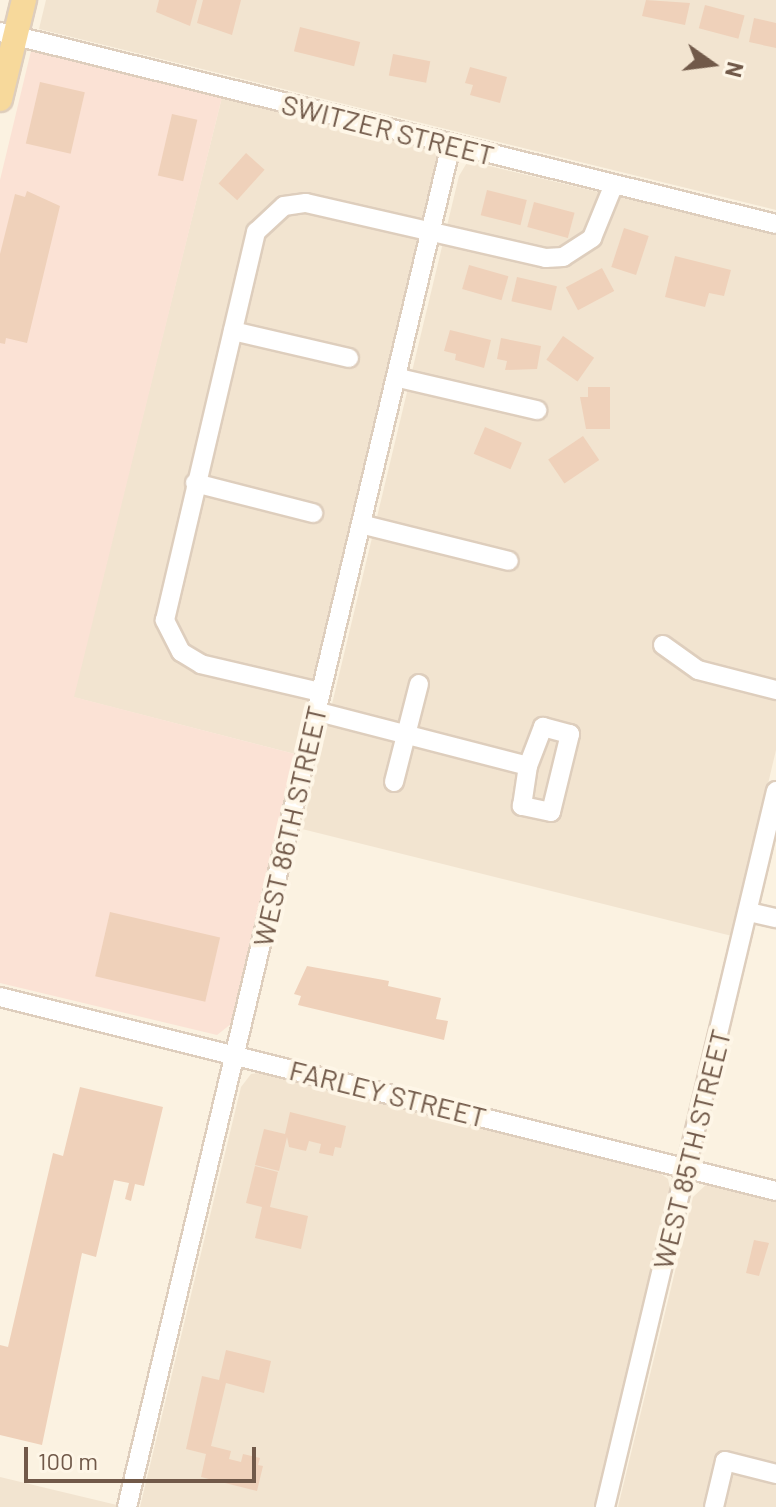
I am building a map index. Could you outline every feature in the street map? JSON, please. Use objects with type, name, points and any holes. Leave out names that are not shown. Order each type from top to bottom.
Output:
[{"type":"main road","points":[[0,99],[8,34],[24,0]]},
{"type":"street","name":"SWITZER STREET","points":[[8,34],[776,224]]},
{"type":"street","name":"WEST 86TH STREET","points":[[127,1507],[318,702],[399,378],[451,145]]},
{"type":"street","points":[[528,766],[407,734],[201,664],[181,652],[169,636],[166,602],[256,232],[284,206],[306,203],[546,258],[563,257],[592,238],[614,184]]},
{"type":"street","points":[[233,331],[349,358]]},
{"type":"street","points":[[399,378],[537,410]]},
{"type":"street","points":[[195,483],[313,513]]},
{"type":"street","points":[[364,525],[509,561]]},
{"type":"street","points":[[663,645],[698,670],[776,690]]},
{"type":"street","points":[[394,782],[419,684]]},
{"type":"street","name":"WEST 85TH STREET","points":[[605,1507],[776,791]]},
{"type":"street","points":[[749,912],[776,918]]},
{"type":"street","name":"FARLEY STREET","points":[[0,997],[687,1166],[776,1191]]},
{"type":"street","points":[[714,1507],[725,1461],[776,1474]]},
{"type":"shaded area","points":[[46,0],[776,0],[776,210],[39,29]]},
{"type":"shaded area","points":[[31,51],[222,97],[74,697],[295,754],[231,1024],[217,1035],[0,983],[0,180]]},
{"type":"shaded area","points":[[222,97],[430,148],[438,157],[295,754],[73,697]]},
{"type":"shaded area","points":[[468,161],[776,234],[776,750],[732,936],[302,829],[459,176]]},
{"type":"shaded area","points":[[265,1072],[656,1170],[668,1179],[671,1193],[594,1507],[140,1507],[241,1087],[251,1074]]},
{"type":"shaded area","points":[[710,1181],[776,1202],[776,1507],[618,1507],[693,1197]]},
{"type":"shaded area","points":[[0,1477],[117,1505],[0,1507]]},
{"type":"building","points":[[159,0],[197,0],[190,26],[156,12]]},
{"type":"building","points":[[203,0],[241,0],[232,35],[197,23]]},
{"type":"building","points":[[646,0],[690,3],[685,25],[642,16]]},
{"type":"building","points":[[705,5],[745,16],[738,39],[699,28]]},
{"type":"building","points":[[754,18],[776,23],[776,48],[749,42]]},
{"type":"building","points":[[300,27],[360,42],[354,66],[294,51]]},
{"type":"building","points":[[393,54],[430,61],[426,83],[389,76]]},
{"type":"building","points":[[470,67],[507,77],[500,103],[470,95],[473,85],[465,83]]},
{"type":"building","points":[[40,82],[85,92],[71,154],[26,143]]},
{"type":"building","points":[[172,114],[197,120],[183,181],[158,175]]},
{"type":"building","points":[[246,153],[265,170],[237,200],[219,183]]},
{"type":"building","points":[[487,190],[527,200],[520,225],[481,215]]},
{"type":"building","points":[[27,191],[60,206],[27,343],[6,338],[5,344],[0,343],[0,254],[15,194],[25,197]]},
{"type":"building","points":[[534,202],[575,213],[568,238],[527,227]]},
{"type":"building","points":[[624,228],[649,236],[636,275],[611,267]]},
{"type":"building","points":[[675,256],[731,270],[724,296],[709,293],[705,307],[665,297]]},
{"type":"building","points":[[469,265],[508,276],[502,300],[462,289]]},
{"type":"building","points":[[602,268],[614,291],[578,310],[566,287]]},
{"type":"building","points":[[517,277],[557,286],[551,311],[511,301]]},
{"type":"building","points":[[450,330],[491,340],[484,368],[455,360],[456,354],[444,351]]},
{"type":"building","points":[[563,336],[594,358],[577,382],[546,360]]},
{"type":"building","points":[[501,338],[541,346],[537,369],[505,370],[507,361],[497,359]]},
{"type":"building","points":[[588,387],[610,387],[610,429],[586,429],[580,397],[588,397]]},
{"type":"building","points":[[485,427],[522,443],[510,469],[474,454]]},
{"type":"building","points":[[583,436],[599,460],[564,484],[548,459]]},
{"type":"building","points":[[110,912],[220,937],[205,1002],[95,976]]},
{"type":"building","points":[[307,966],[389,981],[388,986],[441,998],[436,1019],[448,1021],[444,1040],[298,1005],[301,996],[294,994]]},
{"type":"building","points":[[80,1087],[163,1107],[144,1186],[135,1184],[131,1201],[125,1199],[129,1183],[114,1180],[96,1257],[82,1253],[42,1445],[0,1435],[0,1345],[8,1347],[53,1153],[63,1156]]},
{"type":"building","points":[[290,1112],[346,1126],[341,1148],[335,1147],[333,1156],[319,1153],[321,1144],[309,1141],[306,1151],[289,1147],[287,1137],[279,1171],[255,1165],[264,1129],[285,1134]]},
{"type":"building","points":[[255,1166],[278,1172],[270,1207],[308,1216],[301,1249],[255,1238],[262,1207],[246,1203]]},
{"type":"building","points":[[754,1240],[769,1243],[759,1276],[746,1273]]},
{"type":"building","points":[[226,1350],[271,1361],[264,1393],[226,1383],[211,1446],[231,1451],[229,1459],[241,1462],[243,1454],[260,1458],[258,1465],[263,1466],[257,1491],[201,1477],[206,1454],[186,1449],[202,1376],[219,1380]]}]
